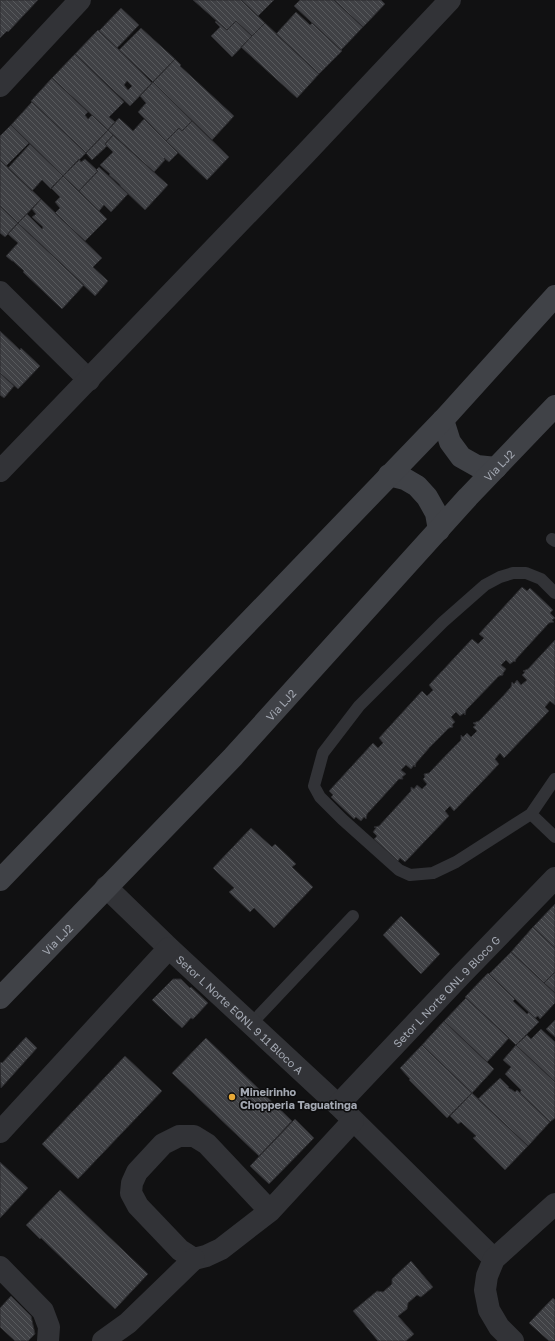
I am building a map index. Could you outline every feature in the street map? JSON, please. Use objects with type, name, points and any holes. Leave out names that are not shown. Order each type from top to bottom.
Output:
[{"type":"main road","points":[[0,880],[388,475],[443,420],[555,296]]},
{"type":"main road","name":"Via LJ2","points":[[0,998],[233,757],[439,530],[555,406]]},
{"type":"main road","points":[[443,420],[450,442],[461,457],[477,466],[496,468]]},
{"type":"main road","points":[[388,475],[405,479],[417,486],[428,497],[436,513],[439,530]]},
{"type":"street","points":[[1,84],[80,0]]},
{"type":"street","points":[[0,471],[89,380],[450,0]]},
{"type":"street","points":[[0,292],[89,380]]},
{"type":"street","name":"Setor L Norte QNL 9 Bloco G","points":[[338,1104],[555,878]]},
{"type":"street","name":"Setor L Norte EQNL 9 11 Bloco A","points":[[106,887],[169,948],[338,1104],[494,1260]]},
{"type":"street","points":[[0,1132],[169,948]]},
{"type":"street","points":[[103,1341],[128,1323],[194,1259],[206,1256],[221,1249],[270,1210],[353,1120]]},
{"type":"street","points":[[194,1259],[180,1250],[138,1206],[131,1193],[132,1183],[138,1172],[163,1144],[179,1136],[194,1136],[207,1144],[270,1210]]},
{"type":"street","points":[[506,1334],[489,1310],[485,1290],[487,1276],[494,1260],[555,1204]]},
{"type":"street","points":[[0,1267],[43,1311],[49,1327],[48,1341]]},
{"type":"lane","points":[[555,593],[541,579],[526,573],[513,573],[500,577],[484,585],[444,622],[359,706],[323,753],[314,786],[320,797],[342,819],[399,870],[410,875],[433,874],[456,862],[531,814],[555,779]]},
{"type":"lane","points":[[531,814],[555,837]]},
{"type":"lane","points":[[251,1024],[352,916]]},
{"type":"building","points":[[0,0],[38,0],[8,32],[7,31],[0,38]]},
{"type":"building","points":[[193,0],[241,0],[265,23],[252,36],[236,21],[227,30]]},
{"type":"building","points":[[241,0],[274,0],[258,16]]},
{"type":"building","points":[[300,0],[334,0],[363,27],[341,50],[294,6]]},
{"type":"building","points":[[334,0],[381,0],[385,4],[363,27]]},
{"type":"building","points":[[121,8],[139,25],[117,48],[99,31]]},
{"type":"building","points":[[296,12],[310,25],[312,23],[342,51],[319,74],[276,34]]},
{"type":"building","points":[[216,21],[227,30],[236,21],[252,36],[232,57],[211,36],[220,27],[215,22]]},
{"type":"building","points":[[265,23],[319,74],[297,98],[241,47]]},
{"type":"building","points":[[141,28],[175,59],[152,83],[119,50]]},
{"type":"building","points":[[98,30],[153,82],[130,106],[75,54]],"holes":[[[127,81],[132,86],[128,90],[124,85]]]},
{"type":"building","points":[[75,54],[124,102],[109,117],[115,122],[108,130],[52,78]]},
{"type":"building","points":[[175,59],[181,65],[180,66],[234,116],[212,140],[153,82]]},
{"type":"building","points":[[52,78],[88,112],[85,115],[88,119],[92,115],[108,130],[86,153],[31,101]]},
{"type":"building","points":[[153,82],[192,121],[182,131],[179,128],[166,141],[138,112],[146,103],[140,96]]},
{"type":"building","points":[[32,102],[86,153],[63,176],[11,125]]},
{"type":"building","points":[[119,118],[133,131],[144,119],[178,153],[169,162],[164,158],[165,160],[154,172],[108,130]]},
{"type":"building","points":[[192,121],[229,157],[207,180],[166,141],[179,128],[182,131]]},
{"type":"building","points":[[11,125],[29,143],[6,166],[0,160],[0,136]]},
{"type":"building","points":[[108,130],[113,135],[105,144],[107,146],[92,160],[86,153]]},
{"type":"building","points":[[113,135],[168,185],[145,210],[100,165],[113,152],[105,144]]},
{"type":"building","points":[[30,144],[63,176],[51,189],[42,180],[32,191],[8,168]]},
{"type":"building","points":[[79,159],[81,162],[85,159],[98,171],[79,191],[63,176]]},
{"type":"building","points":[[0,160],[41,199],[18,223],[0,206]]},
{"type":"building","points":[[99,167],[128,194],[111,212],[104,205],[99,211],[79,191],[98,171],[96,170]]},
{"type":"building","points":[[63,176],[107,219],[85,241],[55,213],[60,208],[55,202],[60,197],[51,188]]},
{"type":"building","points":[[41,199],[102,258],[93,267],[108,281],[95,296],[18,223],[27,214],[42,229],[43,227],[32,217],[36,214],[32,209]]},
{"type":"building","points":[[0,206],[18,223],[5,237],[0,233]]},
{"type":"building","points":[[18,223],[84,285],[62,309],[23,272],[24,271],[6,256],[18,243],[8,234]]},
{"type":"building","points":[[0,331],[40,366],[18,389],[0,373]]},
{"type":"building","points":[[0,373],[14,386],[4,398],[0,395]]},
{"type":"building","points":[[522,587],[527,591],[530,588],[553,610],[550,613],[555,618],[552,620],[554,622],[549,623],[516,659],[515,662],[514,661],[510,664],[506,660],[501,665],[506,669],[503,675],[499,676],[466,710],[465,715],[464,713],[460,716],[456,712],[451,717],[455,722],[452,725],[453,727],[449,728],[430,747],[416,763],[415,767],[414,765],[411,769],[406,765],[401,770],[406,774],[402,777],[403,779],[399,779],[367,814],[366,819],[364,817],[361,821],[356,817],[354,819],[331,797],[333,795],[329,791],[373,743],[378,748],[383,743],[379,738],[422,691],[427,696],[433,690],[429,685],[472,639],[478,644],[484,638],[479,634]]},
{"type":"building","points":[[555,640],[555,705],[550,701],[545,707],[549,711],[504,758],[500,753],[495,759],[499,764],[454,811],[450,806],[445,811],[449,816],[405,862],[400,858],[398,861],[374,839],[377,836],[373,832],[376,828],[374,827],[379,826],[411,791],[411,787],[414,789],[417,785],[422,789],[427,784],[423,779],[425,777],[424,774],[429,773],[461,740],[461,735],[463,737],[467,733],[471,737],[477,731],[473,727],[476,725],[473,723],[479,721],[503,696],[511,687],[512,682],[514,684],[517,680],[521,685],[527,680],[522,675],[525,672],[523,671],[528,669]]},
{"type":"building","points":[[251,828],[272,847],[275,844],[296,864],[292,867],[313,887],[274,928],[254,908],[250,912],[229,892],[234,888],[213,868]]},
{"type":"building","points":[[555,904],[555,948],[533,927]]},
{"type":"building","points":[[401,916],[440,954],[421,974],[383,935]]},
{"type":"building","points":[[533,927],[555,948],[555,972],[544,983],[511,952]]},
{"type":"building","points":[[511,952],[555,993],[555,1003],[540,1019],[538,1016],[535,1018],[489,974]]},
{"type":"building","points":[[555,972],[555,993],[544,983]]},
{"type":"building","points":[[488,973],[515,999],[513,1001],[527,1014],[529,1012],[539,1022],[516,1045],[465,997]]},
{"type":"building","points":[[173,979],[181,979],[208,1003],[182,1028],[152,1000]]},
{"type":"building","points":[[466,998],[509,1038],[487,1062],[444,1021]]},
{"type":"building","points":[[555,1020],[555,1037],[546,1029]]},
{"type":"building","points":[[444,1021],[494,1069],[472,1093],[422,1045]]},
{"type":"building","points":[[541,1029],[555,1042],[555,1082],[516,1045],[527,1035],[531,1039]]},
{"type":"building","points":[[26,1037],[37,1048],[1,1088],[0,1064]]},
{"type":"building","name":"Mineirinho Chopperia Taguatinga","points":[[206,1038],[292,1121],[259,1156],[172,1073]]},
{"type":"building","points":[[422,1045],[472,1093],[447,1118],[409,1080],[410,1079],[400,1068]]},
{"type":"building","points":[[516,1045],[555,1082],[555,1118],[550,1122],[520,1093],[521,1090],[505,1074],[511,1067],[503,1060]]},
{"type":"building","points":[[125,1056],[162,1091],[78,1179],[42,1144]]},
{"type":"building","points":[[500,1078],[510,1089],[515,1092],[517,1090],[550,1122],[528,1146],[478,1099]]},
{"type":"building","points":[[472,1093],[528,1146],[505,1170],[473,1138],[476,1136],[461,1122],[458,1124],[450,1116]]},
{"type":"building","points":[[295,1119],[314,1138],[269,1184],[250,1166]]},
{"type":"building","points":[[0,1162],[28,1188],[0,1218]]},
{"type":"building","points":[[60,1190],[148,1274],[115,1309],[26,1225]]},
{"type":"building","points":[[411,1261],[433,1287],[421,1297],[417,1295],[408,1303],[407,1309],[398,1316],[414,1334],[406,1341],[378,1341],[353,1311],[377,1291],[383,1292],[392,1284],[392,1279]]},
{"type":"building","points":[[11,1296],[31,1316],[35,1334],[28,1341],[15,1341],[0,1327],[0,1308]]},
{"type":"building","points":[[553,1298],[555,1300],[555,1341],[549,1341],[529,1323]]},
{"type":"place","name":"Mineirinho Chopperia Taguatinga","points":[[232,1097]]}]
